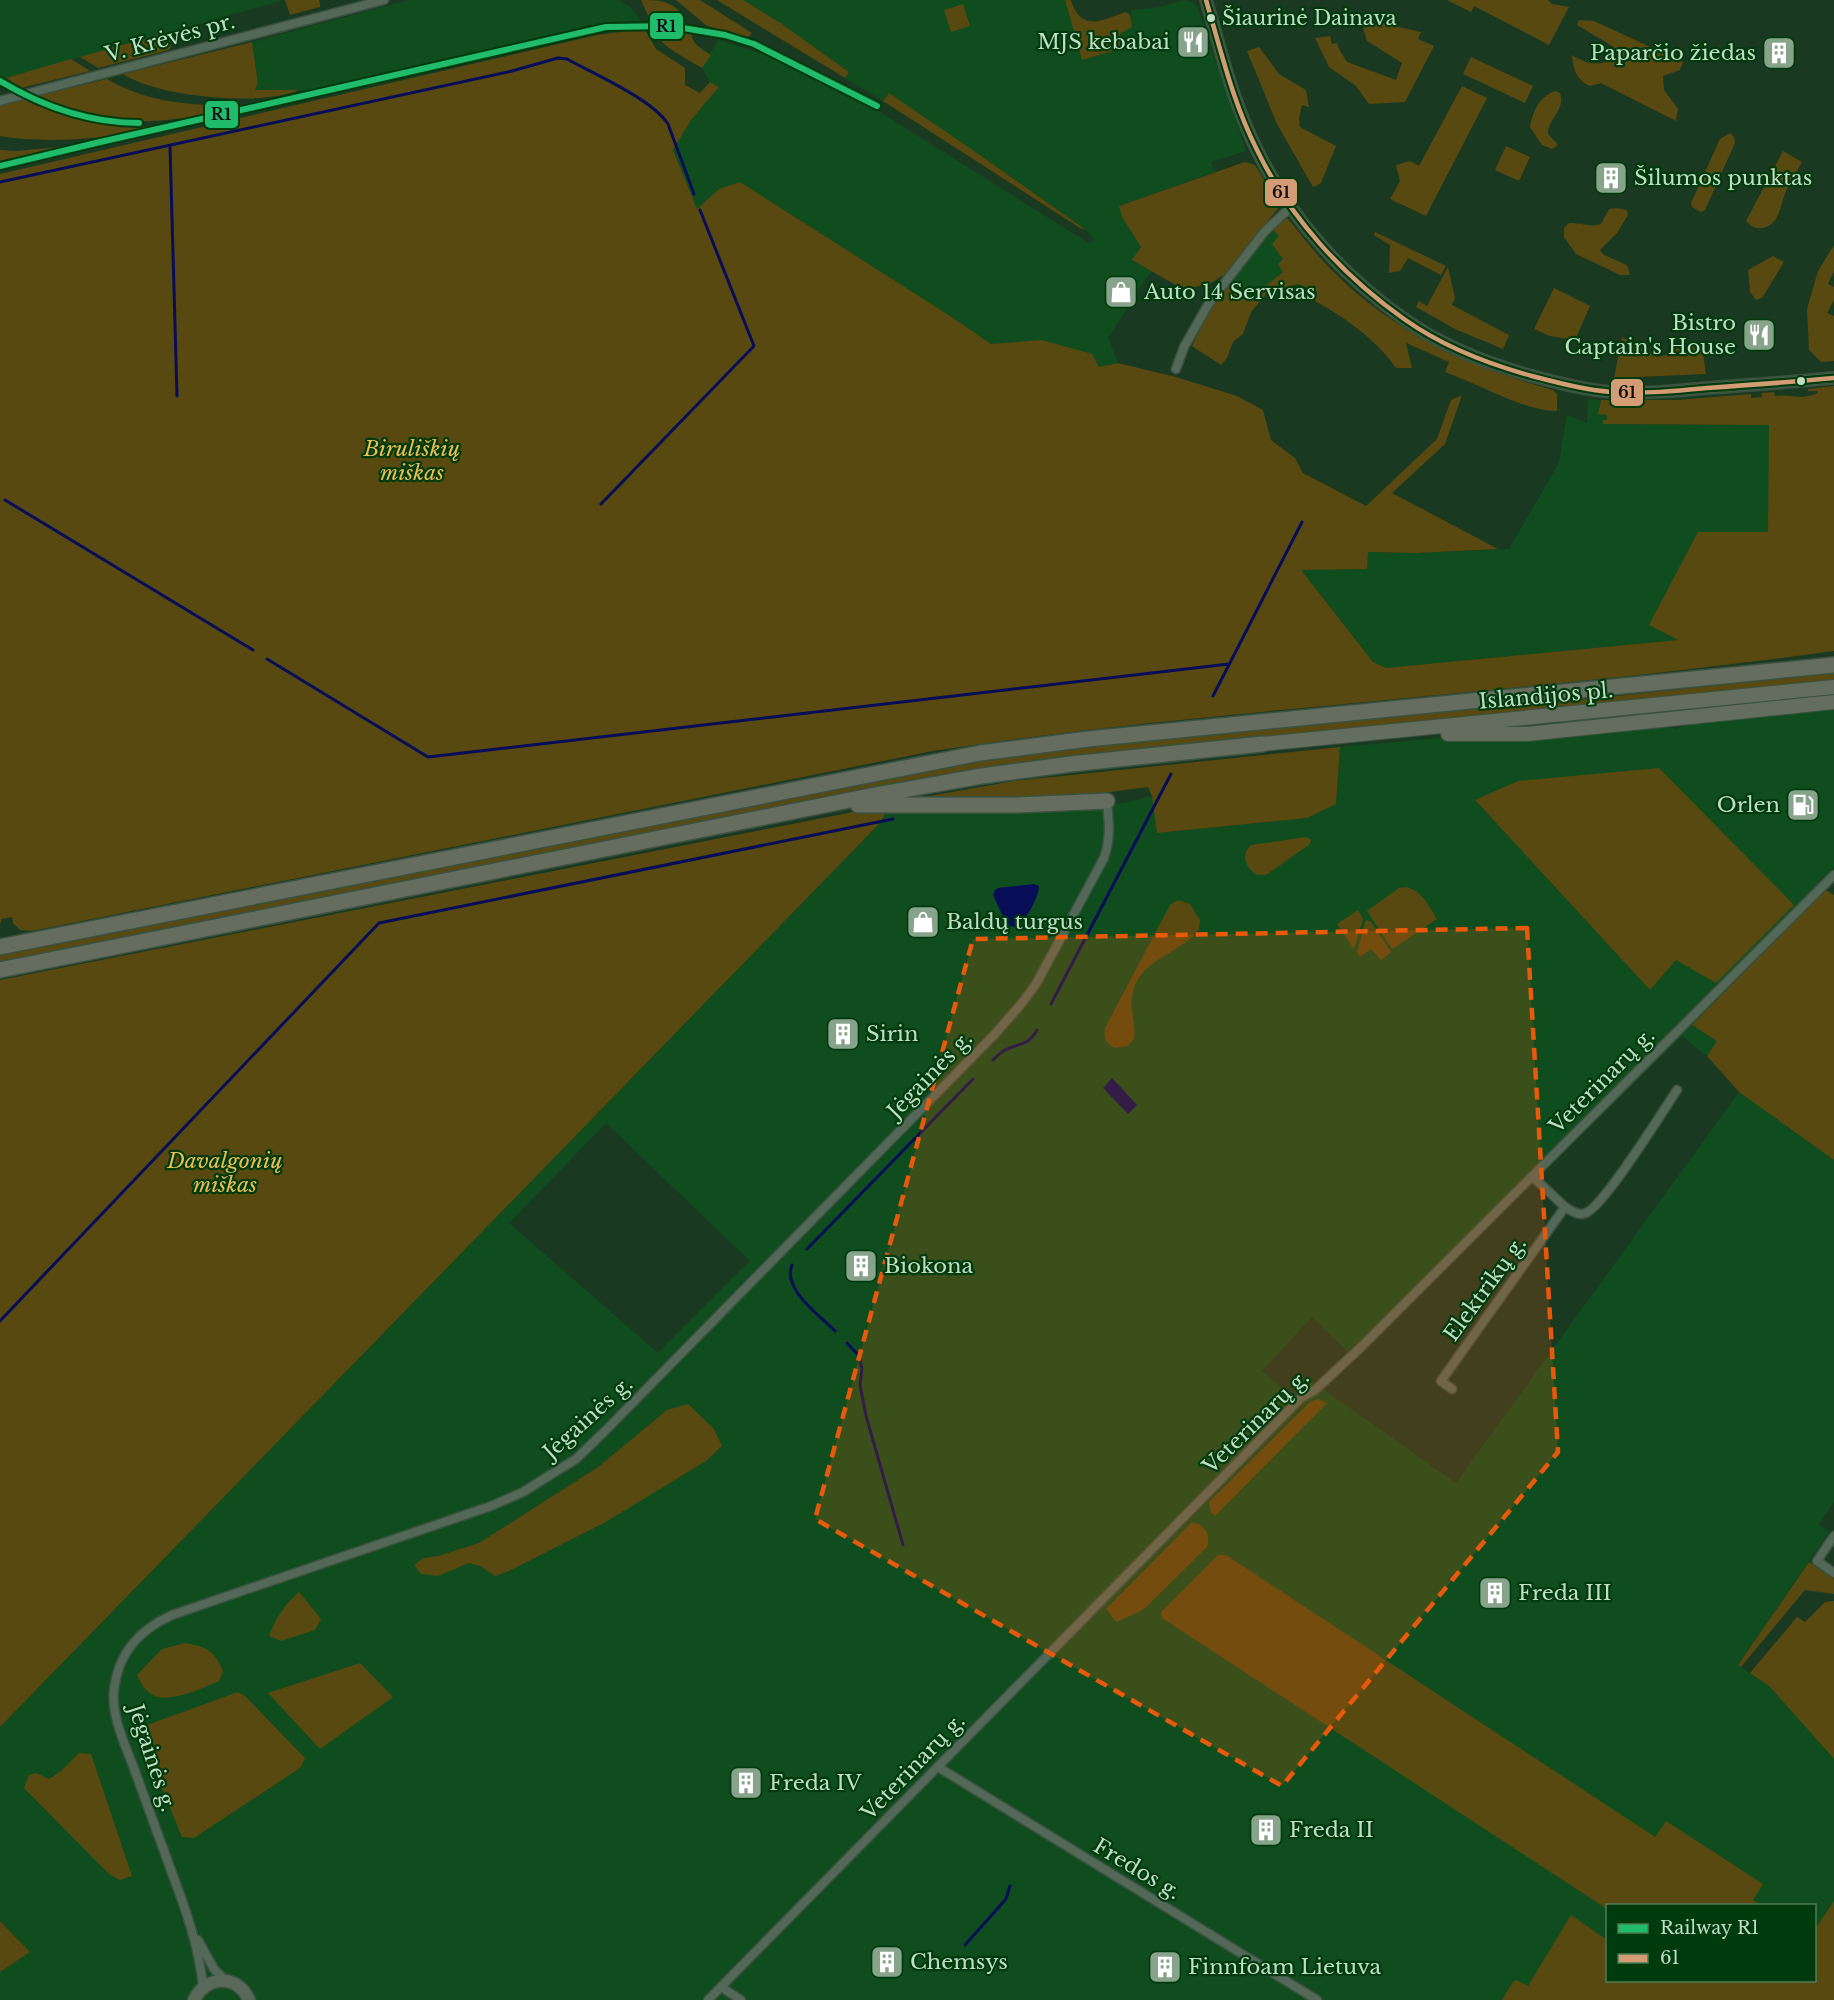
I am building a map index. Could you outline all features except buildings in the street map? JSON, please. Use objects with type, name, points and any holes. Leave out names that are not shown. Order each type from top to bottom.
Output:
[{"type":"highway","name":"Islandijos pl.","points":[[0,947],[980,753],[1088,739],[1834,665]]},
{"type":"highway","name":"Islandijos pl.","points":[[1262,744],[1834,687]]},
{"type":"highway","points":[[1363,734],[1527,734],[1834,702]]},
{"type":"highway","points":[[0,970],[982,776],[1071,764],[1262,744]]},
{"type":"highway","points":[[825,806],[1017,805],[1107,801]]},
{"type":"main road","points":[[194,2000],[203,1987],[217,1980],[225,1980],[241,1987],[249,2000]]},
{"type":"street","name":"V. Krėvės pr.","points":[[0,101],[384,0]]},
{"type":"street","points":[[1206,0],[1232,90],[1244,122],[1268,171],[1309,231],[1342,267],[1405,320],[1444,342],[1504,368],[1581,388],[1637,393],[1834,378]]},
{"type":"street","points":[[1176,369],[1184,347],[1209,303],[1265,231],[1291,207]]},
{"type":"street","name":"Jėgainės g.","points":[[225,1980],[214,1969],[194,1932],[124,1741],[114,1707],[117,1673],[134,1640],[150,1627],[172,1615],[491,1506],[523,1492],[576,1459],[837,1196],[994,1035],[1022,1003],[1049,961],[1104,858],[1109,845],[1110,831],[1107,801]]},
{"type":"street","name":"Veterinarų g.","points":[[708,2000],[1301,1398],[1315,1390],[1360,1348],[1834,875]]},
{"type":"street","points":[[1532,1176],[1565,1207],[1574,1213],[1585,1214],[1594,1208],[1608,1190],[1677,1090]]},
{"type":"street","name":"Elektrikų g.","points":[[1452,1389],[1441,1381],[1565,1207]]},
{"type":"street","points":[[1834,1536],[1816,1561],[1834,1573]]},
{"type":"street","name":"Fredos g.","points":[[938,1767],[1317,2000]]},
{"type":"street","name":"Jėgainės g.","points":[[194,1932],[203,1987]]},
{"type":"street","points":[[721,1987],[741,2000]]},
{"type":"highlighted area","points":[[1527,928],[1558,1452],[1282,1786],[815,1519],[973,939]]},
{"type":"shaded area","points":[[0,0],[284,0],[0,80]]},
{"type":"shaded area","points":[[409,0],[619,0],[630,7],[641,21],[591,25],[312,90],[255,90],[258,83],[252,42]]},
{"type":"shaded area","points":[[743,0],[1065,0],[1082,60],[1120,49],[1120,34],[1130,19],[1131,10],[1155,8],[1186,0],[1195,4],[1198,9],[1246,151],[1211,162],[1214,172],[1119,206],[1122,217],[1141,247],[1133,260],[1153,271],[1146,278],[1108,338],[1118,363],[1099,367],[1042,340],[991,344],[740,182],[719,190],[697,210],[673,150],[691,120],[719,87],[710,82],[702,68],[718,40],[763,54],[875,109],[1090,244],[1094,240],[1086,230],[888,94],[883,101],[845,78],[848,71],[779,22]]},
{"type":"shaded area","points":[[1272,229],[1279,236],[1284,272],[1247,301],[1228,283]]},
{"type":"shaded area","points":[[1588,399],[1601,400],[1598,414],[1607,414],[1604,424],[1770,425],[1769,533],[1649,625],[1679,640],[1386,668],[1373,662],[1301,570],[1367,569],[1367,552],[1416,553],[1509,549],[1559,463],[1567,415],[1587,423]]},
{"type":"shaded area","points":[[1834,705],[1834,867],[1817,883],[1826,890],[1693,1025],[1718,1041],[1707,1056],[1682,1036],[1355,1359],[1312,1317],[1262,1371],[1292,1397],[1310,1380],[1456,1483],[1739,1092],[1834,1160],[1834,1502],[1819,1524],[1829,1532],[1738,1665],[1769,1686],[1834,1759],[1834,2000],[0,2000],[0,1972],[30,1952],[0,1921],[0,1727],[879,824],[888,809],[1072,810],[1129,802],[1152,796],[1158,833],[1307,818],[1336,803],[1340,747],[1629,721],[1676,729],[1692,721]],"holes":[[[1475,800],[1716,982],[1676,960],[1650,990]],[[606,1123],[750,1261],[658,1353],[509,1223]],[[667,1410],[604,1523],[495,1576],[480,1566],[469,1563],[423,1558],[438,1556],[479,1543],[598,1467]],[[238,1692],[245,1696],[305,1758],[301,1767],[194,1838]],[[79,1753],[109,1874],[36,1773],[48,1779],[61,1771]]]},
{"type":"shaded area","points":[[1034,884],[1039,886],[1038,891],[1027,915],[1014,927],[1007,925],[993,895],[995,890]]},
{"type":"shaded area","points":[[1112,1078],[1137,1105],[1128,1114],[1103,1088]]},
{"type":"green space","points":[[285,0],[319,0],[320,7],[290,15]]},
{"type":"green space","points":[[641,0],[667,3],[682,14],[685,21],[650,20]]},
{"type":"green space","points":[[676,0],[700,0],[752,33],[748,37],[707,26]]},
{"type":"green space","points":[[717,0],[743,0],[779,22],[849,72],[845,78]]},
{"type":"green space","points":[[1065,0],[1071,0],[1080,17],[1086,20],[1101,20],[1126,12],[1130,15],[1132,27],[1120,34],[1120,49],[1082,60]]},
{"type":"green space","points":[[1447,0],[1548,0],[1552,4],[1569,7],[1549,45],[1474,6],[1471,12]]},
{"type":"green space","points":[[963,4],[970,26],[951,32],[944,10]]},
{"type":"green space","points":[[1360,18],[1421,32],[1418,39],[1434,46],[1405,102],[1369,104],[1356,86],[1329,67],[1315,38],[1330,36],[1332,44],[1337,43],[1347,62],[1396,80],[1402,63],[1367,41]]},
{"type":"green space","points":[[1579,20],[1594,21],[1683,62],[1680,70],[1663,76],[1664,90],[1678,109],[1676,121],[1601,83],[1590,86],[1578,77],[1572,55],[1589,63],[1607,62],[1614,47],[1577,25]]},
{"type":"green space","name":"Biruliškių miškas","points":[[645,30],[656,49],[685,68],[685,85],[700,93],[710,82],[719,87],[691,120],[673,150],[697,209],[719,189],[740,182],[991,344],[1042,340],[1092,354],[1099,367],[1118,363],[1176,377],[1237,396],[1263,410],[1271,440],[1295,458],[1303,473],[1366,506],[1437,439],[1451,400],[1462,395],[1445,444],[1392,493],[1498,549],[1416,553],[1368,552],[1367,569],[1301,570],[1373,662],[1386,668],[1678,640],[1649,625],[1698,532],[1768,532],[1769,425],[1603,424],[1603,420],[1607,420],[1607,415],[1598,414],[1601,400],[1677,400],[1751,394],[1751,398],[1762,397],[1762,393],[1774,392],[1775,396],[1801,397],[1818,393],[1808,391],[1808,389],[1834,386],[1834,651],[1639,675],[1170,721],[980,744],[933,751],[32,931],[20,930],[13,923],[12,917],[2,919],[0,924],[0,174],[597,35]]},
{"type":"green space","points":[[168,32],[171,47],[169,50],[98,68],[80,57]]},
{"type":"green space","points":[[655,32],[691,34],[696,44],[711,55],[702,68],[669,47]]},
{"type":"green space","points":[[252,42],[258,83],[255,90],[299,90],[261,98],[210,97],[160,89],[123,74]]},
{"type":"green space","points":[[1259,47],[1279,74],[1306,90],[1309,107],[1302,105],[1300,127],[1336,146],[1321,183],[1313,187],[1277,124],[1247,51]]},
{"type":"green space","points":[[1471,57],[1533,86],[1525,103],[1463,74]]},
{"type":"green space","points":[[71,59],[90,71],[21,88],[6,78]]},
{"type":"green space","points":[[107,79],[140,94],[158,99],[194,104],[249,105],[185,118],[136,121],[87,114],[34,97]]},
{"type":"green space","points":[[1462,86],[1487,98],[1426,216],[1390,199],[1400,181],[1396,165],[1410,161],[1419,166]]},
{"type":"green space","points":[[1555,91],[1560,93],[1561,104],[1549,128],[1548,134],[1558,145],[1552,149],[1542,145],[1530,127],[1538,105]]},
{"type":"green space","points":[[889,93],[977,153],[1086,230],[883,101]]},
{"type":"green space","points":[[27,99],[90,119],[121,125],[155,127],[119,135],[78,139],[37,140],[0,136],[0,106]]},
{"type":"green space","points":[[1730,133],[1735,143],[1705,210],[1701,212],[1692,207],[1691,203],[1720,139]]},
{"type":"green space","points":[[71,146],[0,164],[0,150],[17,151]]},
{"type":"green space","points":[[1506,146],[1530,157],[1519,181],[1495,170]]},
{"type":"green space","points":[[1783,151],[1802,162],[1786,191],[1776,219],[1768,226],[1755,228],[1746,221]]},
{"type":"green space","points":[[1245,162],[1255,165],[1280,206],[1225,274],[1211,283],[1191,288],[1179,287],[1132,260],[1141,247],[1122,217],[1119,206]]},
{"type":"green space","points":[[1609,209],[1627,210],[1628,215],[1617,233],[1600,250],[1604,255],[1627,265],[1630,275],[1620,275],[1576,254],[1564,237],[1564,228],[1569,223],[1601,224]]},
{"type":"green space","points":[[1281,219],[1288,219],[1324,262],[1349,286],[1401,326],[1458,356],[1553,390],[1557,394],[1557,411],[1516,402],[1445,372],[1449,362],[1406,343],[1412,368],[1396,368],[1388,357],[1359,330],[1315,301],[1317,292],[1298,284],[1267,293],[1251,312],[1243,334],[1233,342],[1227,358],[1221,365],[1192,346],[1210,309],[1228,283],[1247,301],[1283,272],[1278,264],[1283,259],[1272,244],[1279,236],[1272,229]]},
{"type":"green space","points":[[1375,232],[1446,266],[1441,275],[1408,258],[1400,271],[1389,273],[1390,245],[1374,235]]},
{"type":"green space","points":[[1834,245],[1834,271],[1828,284],[1834,287],[1834,300],[1827,313],[1834,316],[1834,361],[1821,362],[1809,350],[1807,309],[1818,271]]},
{"type":"green space","points":[[1773,256],[1784,262],[1762,298],[1756,300],[1750,292],[1748,270]]},
{"type":"green space","points":[[1448,267],[1455,298],[1452,305],[1509,335],[1503,349],[1455,329],[1416,307],[1419,301],[1427,306]]},
{"type":"green space","points":[[1554,288],[1590,306],[1575,340],[1550,336],[1534,329]]},
{"type":"green space","points":[[1622,337],[1657,357],[1666,355],[1670,349],[1702,346],[1706,374],[1614,378]]},
{"type":"green space","points":[[1834,673],[1834,681],[1441,719],[1020,764],[940,776],[0,963],[0,953],[916,771],[1005,756],[1112,743],[1462,709],[1570,701]]},
{"type":"green space","points":[[1340,747],[1336,804],[1307,818],[1157,833],[1152,796],[1148,787],[1095,794],[1076,800],[907,800],[1014,781]]},
{"type":"green space","points":[[1659,768],[1794,905],[1716,983],[1676,960],[1650,990],[1475,800],[1518,781]]},
{"type":"green space","name":"Davalgonių miškas","points":[[888,809],[879,824],[0,1727],[0,980],[858,811]]},
{"type":"green space","points":[[1306,837],[1311,840],[1310,844],[1266,875],[1257,875],[1247,865],[1245,857],[1251,845]]},
{"type":"green space","points":[[1406,887],[1421,895],[1437,919],[1392,949],[1367,911],[1399,888]]},
{"type":"green space","points":[[1826,890],[1834,895],[1834,1160],[1739,1092],[1707,1056],[1717,1041],[1692,1025]]},
{"type":"green space","points":[[1178,900],[1190,904],[1200,920],[1199,929],[1191,938],[1151,965],[1142,974],[1132,997],[1134,1039],[1128,1046],[1115,1048],[1106,1040],[1105,1028],[1170,905]]},
{"type":"green space","points":[[1358,910],[1363,919],[1354,949],[1337,924]]},
{"type":"green space","points":[[1367,920],[1371,922],[1391,952],[1381,960],[1371,949],[1360,957],[1357,953]]},
{"type":"green space","points":[[1318,1399],[1327,1403],[1215,1516],[1211,1512],[1209,1502],[1310,1402]]},
{"type":"green space","points":[[688,1404],[714,1429],[722,1446],[706,1461],[604,1523],[495,1576],[480,1566],[469,1563],[438,1576],[421,1574],[414,1565],[423,1558],[438,1556],[479,1543],[598,1467],[667,1410]]},
{"type":"green space","points":[[1192,1522],[1200,1525],[1206,1531],[1207,1547],[1146,1607],[1116,1622],[1106,1609]]},
{"type":"green space","points":[[1218,1555],[1226,1555],[1655,1837],[1666,1821],[1763,1884],[1753,1900],[1759,1904],[1606,1904],[1606,1908],[1162,1618],[1161,1612]]},
{"type":"green space","points":[[1809,1562],[1834,1579],[1834,1594],[1805,1590],[1741,1667],[1738,1665]]},
{"type":"green space","points":[[299,1592],[321,1619],[315,1630],[281,1641],[269,1636],[281,1612]]},
{"type":"green space","points":[[1834,1601],[1834,1759],[1769,1686],[1750,1673],[1797,1617],[1805,1622],[1825,1602]]},
{"type":"green space","points":[[185,1643],[199,1646],[213,1654],[223,1671],[219,1681],[175,1697],[158,1697],[149,1693],[137,1675],[162,1649]]},
{"type":"green space","points":[[360,1663],[393,1697],[320,1749],[268,1693]]},
{"type":"green space","points":[[238,1692],[245,1696],[305,1758],[301,1767],[194,1838],[182,1837],[140,1734],[147,1725]]},
{"type":"green space","points":[[79,1753],[91,1754],[132,1876],[120,1880],[109,1874],[24,1788],[29,1775],[36,1773],[49,1779],[61,1771]]},
{"type":"green space","points":[[1834,1901],[1834,2000],[1502,2000],[1516,1980],[1528,1986],[1571,1915],[1606,1939],[1606,1982],[1816,1982],[1816,1928]]},
{"type":"green space","points":[[0,1921],[30,1952],[0,1972]]},
{"type":"waterway","points":[[0,182],[512,71],[558,58],[567,59],[622,88],[660,115],[668,124],[694,194]]},
{"type":"waterway","points":[[170,146],[177,396]]},
{"type":"waterway","points":[[601,504],[754,346],[700,210]]},
{"type":"waterway","points":[[5,500],[253,650]]},
{"type":"waterway","points":[[1213,696],[1302,522]]},
{"type":"waterway","points":[[267,659],[428,757],[1229,664]]},
{"type":"waterway","points":[[1051,1004],[1171,774]]},
{"type":"waterway","points":[[0,1321],[379,923],[893,819]]},
{"type":"waterway","points":[[993,1060],[1005,1050],[1027,1042],[1037,1030]]},
{"type":"waterway","points":[[807,1249],[973,1079]]},
{"type":"waterway","points":[[792,1265],[790,1274],[797,1292],[812,1310],[835,1331]]},
{"type":"waterway","points":[[847,1343],[859,1356],[862,1369],[860,1385],[866,1416],[903,1545]]},
{"type":"waterway","points":[[965,1945],[1006,1899],[1010,1886]]},
{"type":"rail line","name":"R1","points":[[0,166],[606,27],[671,26],[725,35],[754,44],[877,106]]},
{"type":"rail line","name":"R1","points":[[0,81],[33,98],[67,111],[103,120],[139,123]]},
{"type":"transit line","name":"61","points":[[1206,0],[1241,114],[1257,150],[1285,199],[1339,265],[1382,302],[1419,329],[1450,346],[1499,366],[1562,384],[1602,391],[1660,392],[1834,378]]},
{"type":"place","name":"Šiaurinė Dainava","points":[[1211,18]]},
{"type":"place","name":"MJS kebabai","points":[[1193,42]]},
{"type":"place","name":"Paparčio žiedas","points":[[1779,53]]},
{"type":"place","name":"Šilumos punktas","points":[[1611,178]]},
{"type":"place","name":"Auto 14 Servisas","points":[[1121,292]]},
{"type":"place","name":"Bistro Captain's House","points":[[1759,335]]},
{"type":"place","name":"Orlen","points":[[1803,805]]},
{"type":"place","name":"Baldų turgus","points":[[923,922]]},
{"type":"place","name":"Sirin","points":[[843,1034]]},
{"type":"place","name":"Biokona","points":[[861,1266]]},
{"type":"place","name":"Freda III","points":[[1495,1593]]},
{"type":"place","name":"Freda IV","points":[[746,1783]]},
{"type":"place","name":"Freda II","points":[[1266,1830]]},
{"type":"place","name":"Chemsys","points":[[887,1962]]},
{"type":"place","name":"Finnfoam Lietuva","points":[[1165,1967]]}]
